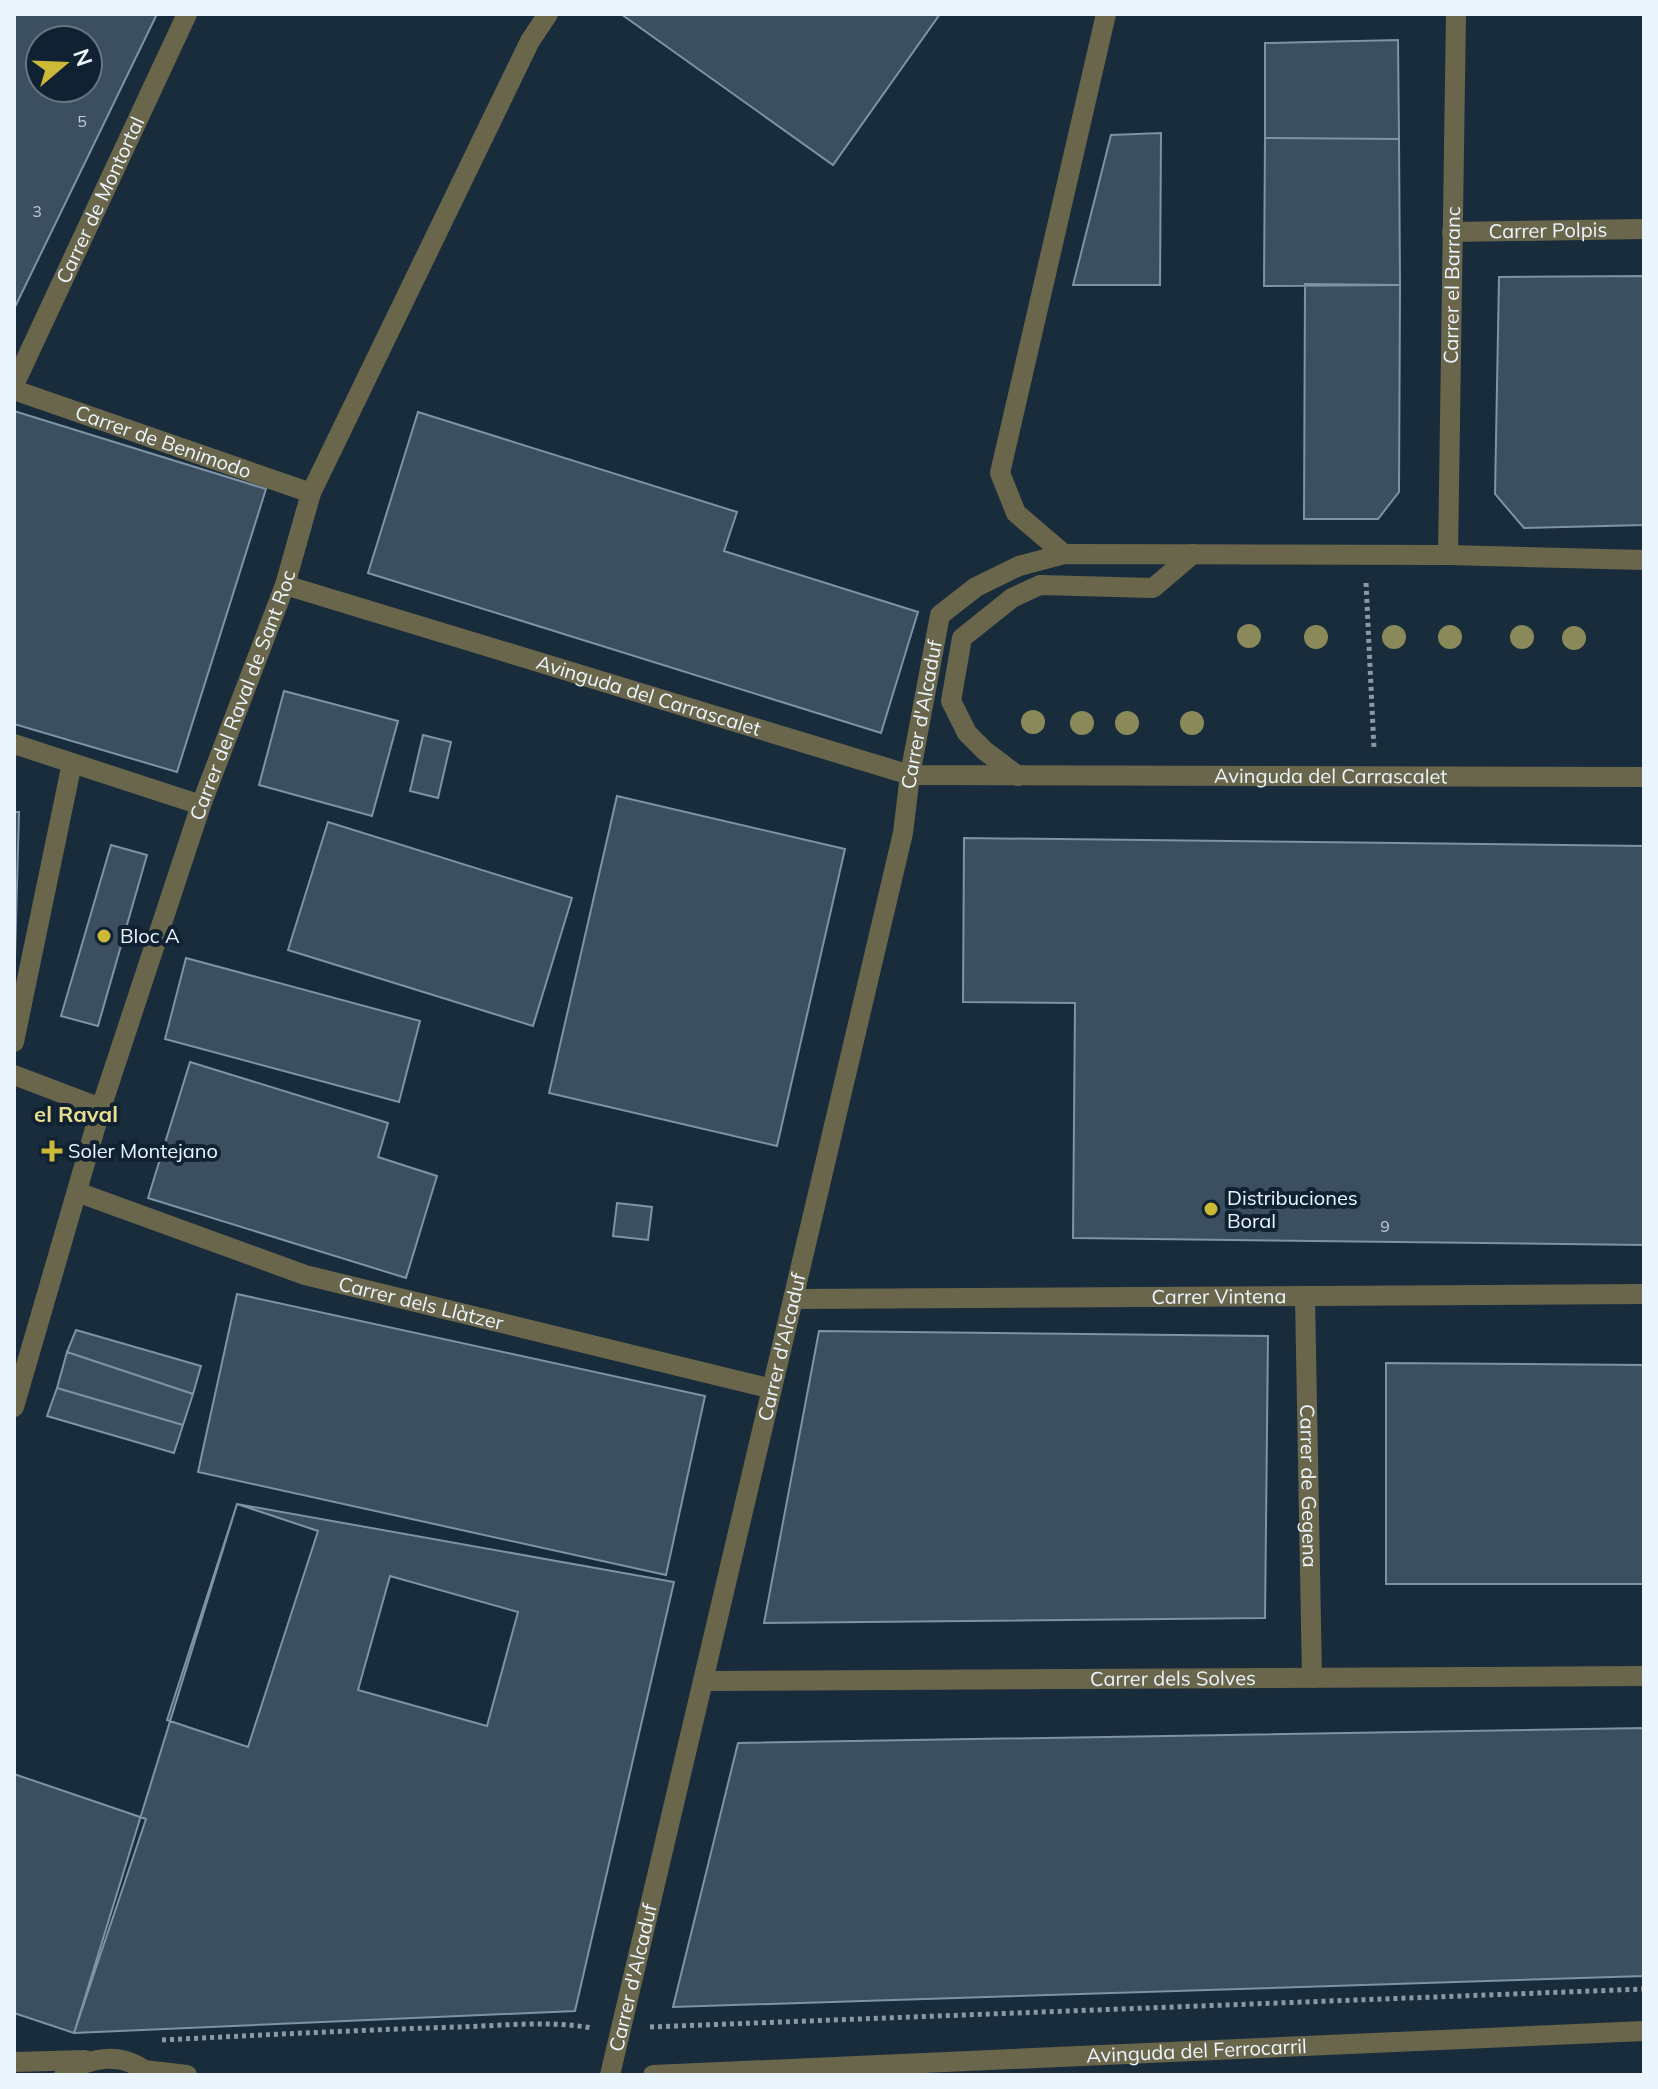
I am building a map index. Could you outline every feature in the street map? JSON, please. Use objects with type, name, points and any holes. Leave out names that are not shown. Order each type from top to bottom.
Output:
[{"type":"street","name":"Carrer de Montortal","points":[[14,388],[187,14]]},
{"type":"street","name":"Carrer del Raval de Sant Roc","points":[[14,1407],[101,1108],[201,805],[285,585],[311,493],[530,41],[548,14]]},
{"type":"street","points":[[1106,14],[1000,473],[1016,513],[1064,554],[1364,554],[1644,560]]},
{"type":"street","name":"Carrer el Barranc","points":[[1448,555],[1456,14]]},
{"type":"street","name":"Carrer Polpis","points":[[1452,232],[1644,229]]},
{"type":"street","name":"Carrer de Benimodo","points":[[14,388],[311,493]]},
{"type":"street","name":"Carrer d'Alcaduf","points":[[610,2075],[903,833],[910,775],[940,615],[976,587],[1019,566],[1064,554]]},
{"type":"street","points":[[1018,776],[967,733],[951,701],[962,638],[1012,598],[1040,585],[1153,588],[1193,554]]},
{"type":"street","name":"Avinguda del Carrascalet","points":[[285,585],[910,775],[1644,777]]},
{"type":"street","points":[[14,744],[201,805]]},
{"type":"street","points":[[14,1042],[72,763]]},
{"type":"street","points":[[14,1075],[101,1108]]},
{"type":"street","name":"Carrer dels Llàtzer","points":[[77,1192],[305,1275],[772,1389]]},
{"type":"street","name":"Carrer Vintena","points":[[793,1299],[1644,1294]]},
{"type":"street","name":"Carrer de Gegena","points":[[1305,1296],[1312,1678]]},
{"type":"street","name":"Carrer dels Solves","points":[[703,1681],[1644,1676]]},
{"type":"street","name":"Avinguda del Ferrocarril","points":[[653,2075],[1644,2031]]},
{"type":"street","points":[[14,2062],[111,2058],[128,2061],[147,2072],[187,2075]]},
{"type":"street","points":[[64,2075],[77,2065],[93,2059]]},
{"type":"path","points":[[1364,554],[1376,776]]},
{"type":"path","points":[[165,2040],[451,2027],[571,2025],[594,2029],[1644,1989]]},
{"type":"building","points":[[14,14],[157,14],[14,309]]},
{"type":"building","points":[[621,14],[940,14],[833,165]]},
{"type":"building","points":[[1398,40],[1399,139],[1265,138],[1265,43]]},
{"type":"building","points":[[1161,133],[1160,285],[1073,285],[1111,135]]},
{"type":"building","points":[[1265,138],[1399,139],[1400,285],[1264,286]]},
{"type":"building","points":[[1644,276],[1644,525],[1524,528],[1495,494],[1499,277]]},
{"type":"building","points":[[1305,284],[1400,285],[1399,492],[1378,519],[1304,519]]},
{"type":"building","points":[[14,411],[266,489],[177,772],[14,724]]},
{"type":"building","points":[[418,412],[737,512],[724,551],[918,612],[881,733],[368,573]]},
{"type":"building","points":[[284,691],[398,721],[372,816],[259,785]]},
{"type":"building","points":[[423,735],[451,742],[438,798],[410,791]]},
{"type":"building","points":[[617,796],[845,849],[777,1146],[549,1093]]},
{"type":"building","points":[[14,812],[19,812],[14,995]]},
{"type":"building","points":[[328,822],[572,898],[533,1026],[288,950]]},
{"type":"building","points":[[964,838],[1644,846],[1644,1245],[1073,1238],[1075,1003],[963,1002]]},
{"type":"building","name":"Bloc A","points":[[111,845],[147,855],[98,1026],[61,1016]]},
{"type":"building","points":[[186,958],[420,1021],[399,1102],[165,1039]]},
{"type":"building","points":[[190,1062],[388,1123],[378,1157],[437,1176],[406,1278],[148,1198]]},
{"type":"building","points":[[617,1203],[652,1207],[648,1240],[613,1236]]},
{"type":"building","points":[[237,1294],[705,1396],[666,1575],[198,1472]]},
{"type":"building","points":[[76,1330],[201,1366],[193,1394],[67,1352]]},
{"type":"building","points":[[819,1331],[1268,1336],[1265,1618],[764,1623]]},
{"type":"building","points":[[67,1352],[193,1394],[183,1425],[57,1388]]},
{"type":"building","points":[[1386,1363],[1644,1365],[1644,1584],[1386,1584]]},
{"type":"building","points":[[57,1388],[183,1425],[174,1453],[47,1416]]},
{"type":"building","points":[[237,1504],[318,1531],[248,1747],[167,1720]]},
{"type":"building","points":[[237,1504],[674,1582],[575,2011],[74,2033]]},
{"type":"building","points":[[390,1576],[518,1612],[487,1726],[358,1690]]},
{"type":"building","points":[[1644,1728],[1644,1976],[673,2007],[738,1743]]},
{"type":"building","points":[[14,1774],[146,1819],[74,2033],[14,2013]]},
{"type":"place","name":"Bloc A","points":[[104,936]]},
{"type":"place","name":"Soler Montejano","points":[[52,1151]]},
{"type":"place","name":"Distribuciones Boral","points":[[1211,1209]]},
{"type":"district","name":"el Raval","points":[[76,1114]]}]
